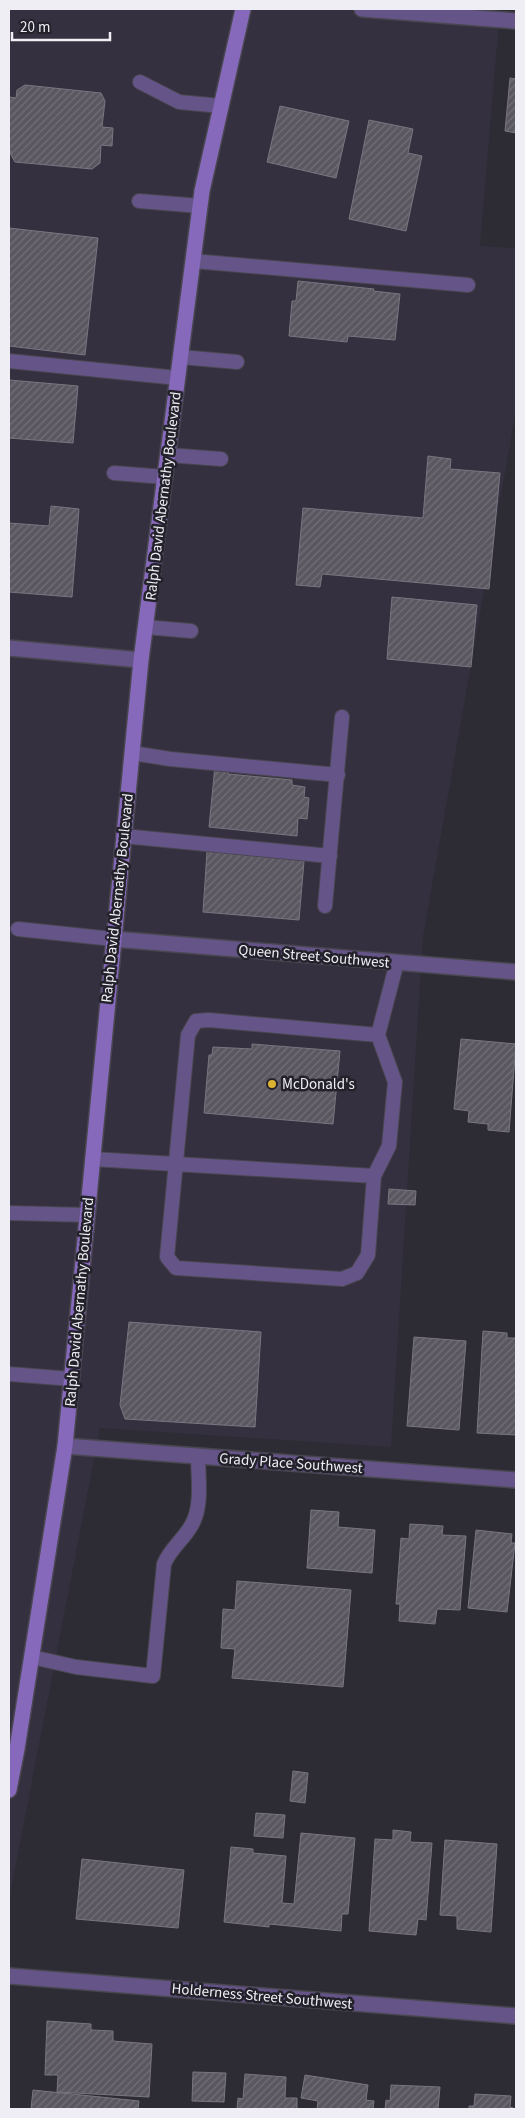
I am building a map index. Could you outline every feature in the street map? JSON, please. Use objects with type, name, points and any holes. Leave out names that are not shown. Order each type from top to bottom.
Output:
[{"type":"main road","name":"Ralph David Abernathy Boulevard","points":[[9,1790],[13,1749],[32,1657],[65,1446],[141,660],[180,357],[200,206],[243,9]]},
{"type":"street","points":[[362,9],[473,13],[516,21]]},
{"type":"street","points":[[9,648],[141,660]]},
{"type":"street","name":"Queen Street Southwest","points":[[113,939],[516,972]]},
{"type":"street","name":"Grady Place Southwest","points":[[65,1446],[516,1480]]},
{"type":"street","name":"Holderness Street Southwest","points":[[9,1976],[516,2016]]},
{"type":"lane","points":[[140,82],[179,102],[221,106]]},
{"type":"lane","points":[[139,201],[200,206]]},
{"type":"lane","points":[[193,261],[468,285]]},
{"type":"lane","points":[[180,357],[237,362]]},
{"type":"lane","points":[[9,361],[178,378]]},
{"type":"lane","points":[[168,455],[221,459]]},
{"type":"lane","points":[[114,473],[165,477]]},
{"type":"lane","points":[[145,626],[191,632]]},
{"type":"lane","points":[[325,906],[342,717]]},
{"type":"lane","points":[[132,753],[170,759],[338,775]]},
{"type":"lane","points":[[123,836],[330,856]]},
{"type":"lane","points":[[18,929],[113,939]]},
{"type":"lane","points":[[378,1035],[218,1021],[196,1021],[188,1035],[166,1257],[176,1268],[342,1279],[357,1272],[368,1255],[374,1176],[389,1146],[395,1082],[378,1035],[398,962]]},
{"type":"lane","points":[[92,1160],[374,1176]]},
{"type":"lane","points":[[9,1213],[87,1214]]},
{"type":"lane","points":[[9,1374],[72,1379]]},
{"type":"lane","points":[[32,1657],[76,1667],[153,1676],[164,1564],[169,1553],[191,1526],[196,1515],[198,1501],[198,1456]]},
{"type":"shaded area","points":[[9,9],[500,9],[480,246],[516,248],[516,410],[423,936],[391,1447],[100,1428],[9,1900]]},
{"type":"building","points":[[510,78],[516,79],[516,133],[505,131]]},
{"type":"building","points":[[25,85],[101,93],[105,101],[102,127],[113,128],[112,146],[101,145],[100,163],[92,169],[15,162],[9,150],[9,97],[16,98],[17,90]]},
{"type":"building","points":[[280,106],[349,121],[336,178],[267,162]]},
{"type":"building","points":[[369,120],[413,129],[408,153],[422,156],[406,231],[349,219]]},
{"type":"building","points":[[9,228],[98,238],[85,355],[9,346]]},
{"type":"building","points":[[298,281],[374,289],[373,291],[400,294],[395,340],[348,336],[347,342],[289,336],[292,301],[296,301]]},
{"type":"building","points":[[9,380],[78,386],[73,443],[9,438]]},
{"type":"building","points":[[428,456],[451,459],[450,469],[500,473],[489,589],[322,574],[320,587],[296,585],[303,508],[423,518]]},
{"type":"building","points":[[51,506],[79,509],[72,597],[9,592],[9,523],[49,526]]},
{"type":"building","points":[[392,597],[477,605],[471,667],[387,659]]},
{"type":"building","points":[[215,766],[229,767],[228,774],[292,780],[292,785],[305,787],[304,797],[309,798],[307,819],[298,818],[297,836],[209,827]]},
{"type":"building","points":[[207,852],[304,861],[299,920],[203,912]]},
{"type":"building","points":[[461,1039],[516,1044],[509,1132],[488,1130],[488,1124],[468,1122],[469,1111],[454,1109]]},
{"type":"building","name":"McDonald's","points":[[252,1044],[340,1051],[333,1124],[204,1113],[209,1055],[212,1055],[213,1047],[252,1049]]},
{"type":"building","points":[[389,1189],[416,1191],[415,1205],[388,1204]]},
{"type":"building","points":[[129,1322],[261,1332],[255,1427],[125,1419],[120,1405]]},
{"type":"building","points":[[483,1331],[507,1333],[507,1338],[516,1338],[516,1435],[477,1433]]},
{"type":"building","points":[[414,1337],[466,1341],[459,1430],[407,1426]]},
{"type":"building","points":[[311,1510],[339,1512],[338,1527],[375,1530],[372,1573],[307,1568]]},
{"type":"building","points":[[410,1524],[443,1526],[442,1535],[466,1536],[460,1610],[437,1609],[435,1624],[399,1621],[400,1604],[396,1604],[401,1538],[409,1539]]},
{"type":"building","points":[[476,1530],[512,1534],[511,1543],[515,1543],[507,1612],[468,1608]]},
{"type":"building","points":[[237,1581],[351,1590],[343,1687],[232,1678],[235,1649],[221,1648],[223,1609],[235,1610]]},
{"type":"building","points":[[293,1771],[308,1773],[305,1803],[290,1801]]},
{"type":"building","points":[[256,1813],[285,1815],[283,1838],[254,1836]]},
{"type":"building","points":[[393,1830],[411,1832],[410,1842],[432,1843],[426,1920],[418,1919],[416,1935],[369,1931],[375,1839],[393,1840]]},
{"type":"building","points":[[301,1833],[355,1838],[348,1914],[342,1914],[341,1931],[269,1924],[269,1927],[224,1922],[231,1847],[253,1849],[253,1853],[286,1856],[282,1903],[294,1904]]},
{"type":"building","points":[[445,1840],[497,1844],[491,1932],[457,1929],[457,1916],[440,1915]]},
{"type":"building","points":[[82,1859],[184,1870],[178,1928],[76,1919]]},
{"type":"building","points":[[47,2021],[91,2024],[91,2030],[113,2031],[113,2041],[152,2044],[149,2097],[57,2092],[58,2075],[45,2075]]},
{"type":"building","points":[[193,2072],[226,2073],[224,2102],[192,2101]]},
{"type":"building","points":[[245,2074],[286,2077],[285,2098],[297,2098],[297,2109],[237,2109],[238,2098],[243,2099]]},
{"type":"building","points":[[305,2075],[368,2085],[366,2100],[374,2101],[373,2109],[317,2109],[318,2101],[301,2098]]},
{"type":"building","points":[[391,2085],[440,2087],[438,2109],[385,2109],[386,2100],[390,2101]]},
{"type":"building","points":[[33,2090],[139,2101],[138,2109],[31,2109]]},
{"type":"building","points":[[475,2094],[511,2096],[510,2107],[516,2109],[469,2109],[469,2106],[474,2106]]},
{"type":"place","name":"McDonald's","points":[[272,1084]]}]
